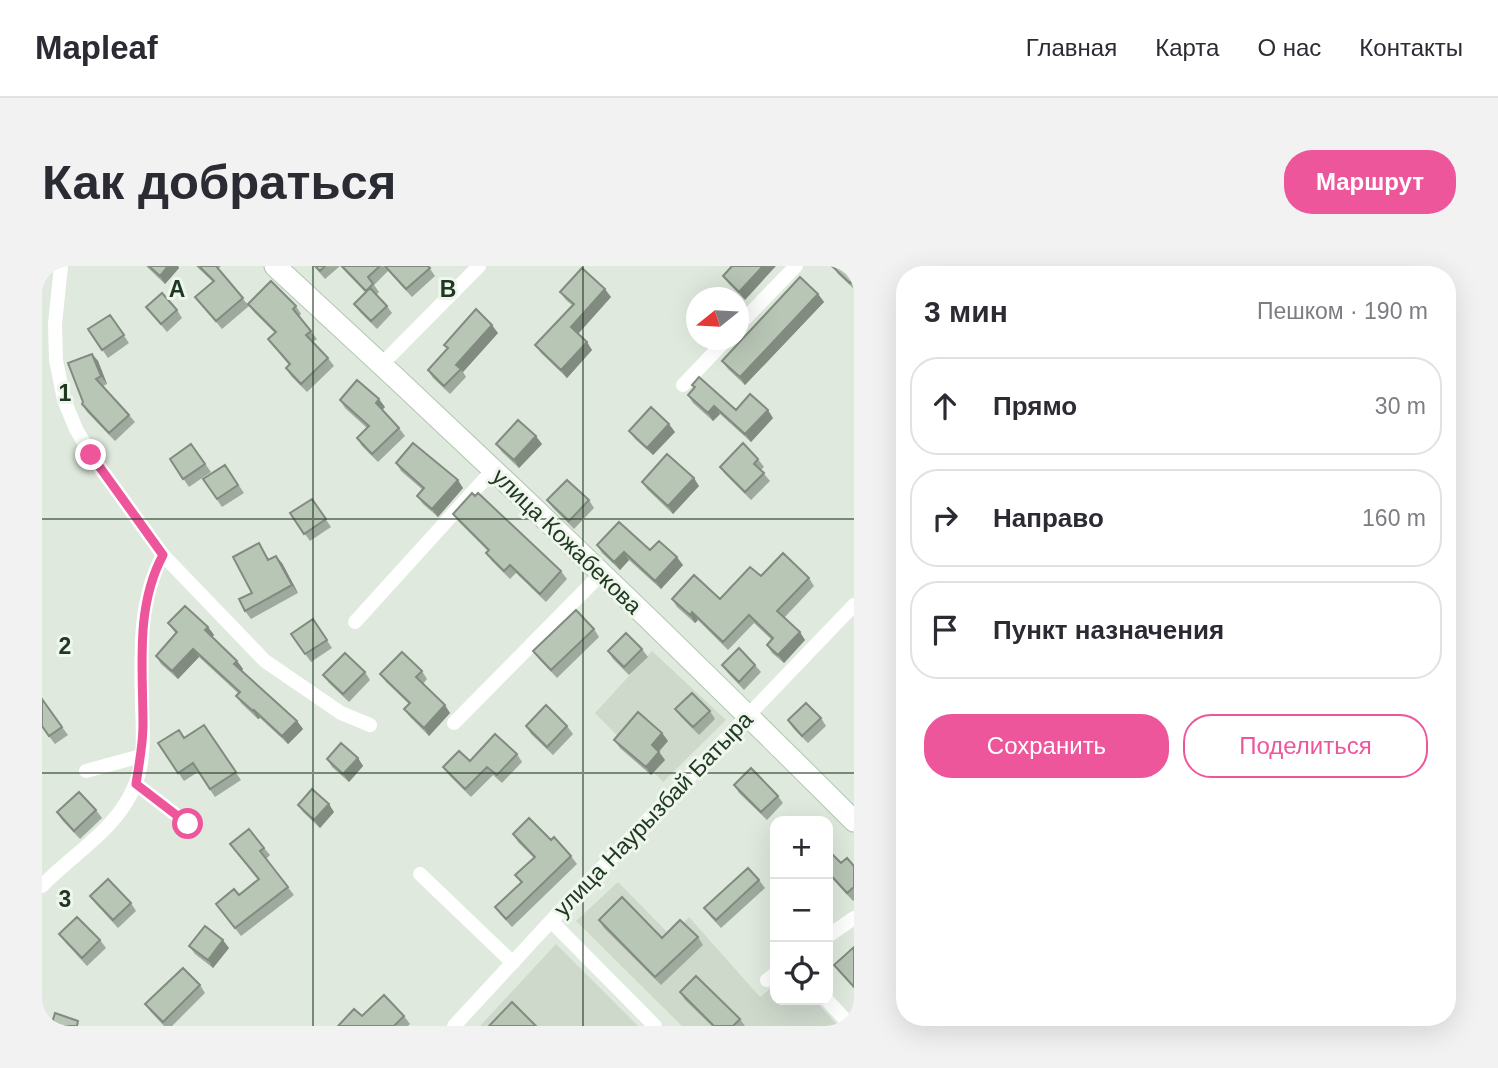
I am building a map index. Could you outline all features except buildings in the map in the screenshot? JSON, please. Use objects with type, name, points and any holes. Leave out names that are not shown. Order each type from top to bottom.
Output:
[{"type":"main road","name":"улица Кожабекова","points":[[275,266],[493,470],[854,821]]},
{"type":"street","points":[[61,266],[55,324],[56,360],[64,400],[91,455],[163,555],[265,660],[341,713],[370,725]]},
{"type":"street","points":[[382,364],[479,266]]},
{"type":"street","points":[[749,315],[796,266]]},
{"type":"street","points":[[683,384],[716,350]]},
{"type":"street","points":[[355,622],[493,470]]},
{"type":"street","points":[[42,886],[106,829],[124,806],[136,784],[143,727],[141,664],[145,607],[153,573],[163,555]]},
{"type":"street","points":[[454,723],[601,574]]},
{"type":"street","name":"улица Наурызбай Батыра","points":[[454,1026],[854,605]]},
{"type":"street","points":[[86,771],[141,756]]},
{"type":"street","points":[[136,784],[188,824]]},
{"type":"street","points":[[420,874],[513,963]]},
{"type":"street","points":[[833,933],[854,918]]},
{"type":"street","points":[[551,921],[655,1026]]},
{"type":"street","points":[[832,1005],[851,1026]]},
{"type":"shaded area","points":[[652,651],[726,720],[663,782],[595,713]]},
{"type":"shaded area","points":[[618,882],[670,935],[689,917],[760,997],[770,989],[770,1005],[819,1005],[838,1026],[682,1026],[576,921]]},
{"type":"shaded area","points":[[556,944],[638,1026],[480,1026]]},
{"type":"route","points":[[91,455],[163,555],[153,573],[145,607],[141,664],[143,727],[136,784],[188,824]]}]
